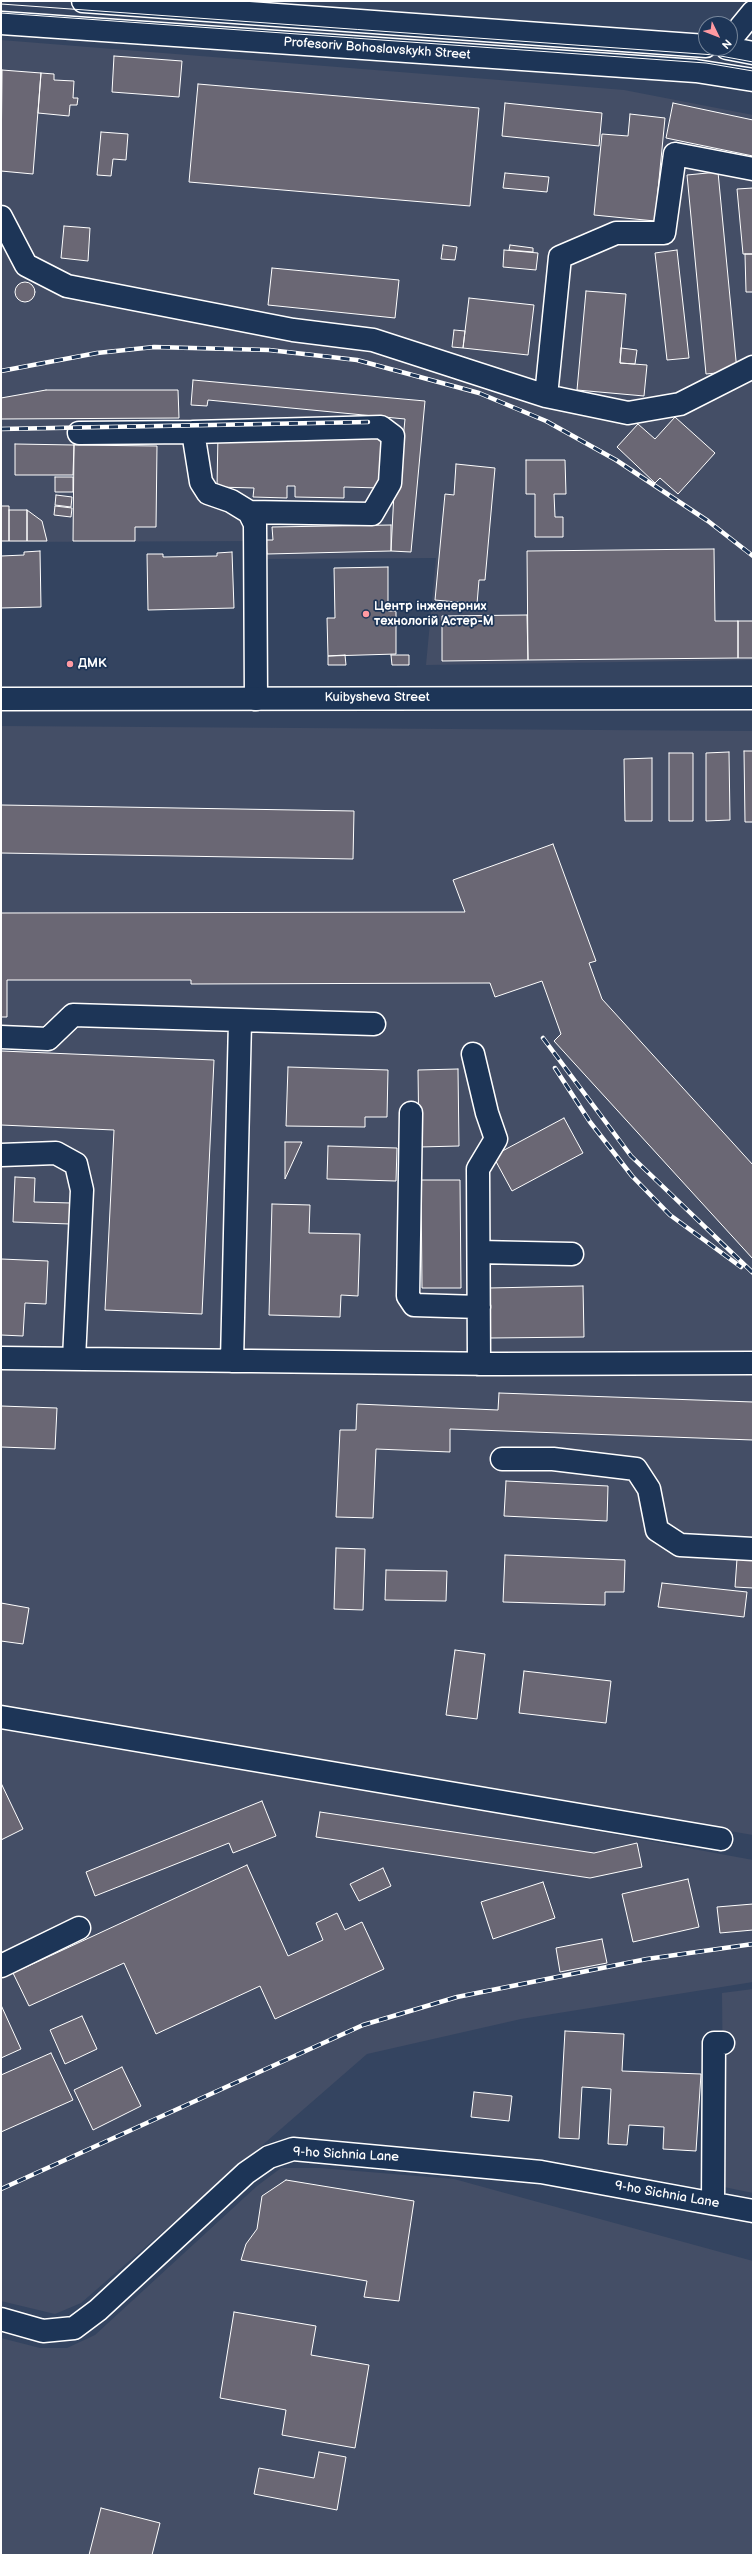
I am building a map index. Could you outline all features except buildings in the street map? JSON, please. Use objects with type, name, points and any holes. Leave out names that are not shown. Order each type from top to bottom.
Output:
[{"type":"street","name":"Profesoriv Bohoslavskykh Street","points":[[83,1],[205,6],[698,45]]},
{"type":"street","points":[[204,38],[205,6]]},
{"type":"street","points":[[738,30],[753,12]]},
{"type":"street","name":"Profesoriv Bohoslavskykh Street","points":[[1,23],[696,71],[753,80]]},
{"type":"street","points":[[738,50],[753,53]]},
{"type":"street","points":[[696,71],[714,56]]},
{"type":"street","points":[[546,396],[560,257],[616,233],[664,233],[675,154],[753,169]]},
{"type":"street","points":[[1,217],[26,265],[67,286],[286,328],[373,340],[546,396],[628,413],[680,404],[753,367]]},
{"type":"street","points":[[79,433],[193,432],[381,427],[393,436],[390,483],[372,514],[249,512]]},
{"type":"street","points":[[193,432],[200,482],[208,493],[231,501],[249,512],[256,524],[256,699]]},
{"type":"street","name":"Kuibysheva Street","points":[[1,699],[753,698]]},
{"type":"street","points":[[1,1037],[48,1039],[73,1015],[374,1024]]},
{"type":"street","points":[[232,1361],[240,1021]]},
{"type":"street","points":[[473,1054],[487,1113],[496,1139],[478,1169],[479,1364]]},
{"type":"street","points":[[411,1113],[408,1296],[414,1305],[479,1307]]},
{"type":"street","points":[[1,1155],[56,1153],[76,1164],[82,1190],[74,1359]]},
{"type":"street","points":[[479,1252],[572,1254]]},
{"type":"street","points":[[1,1358],[479,1364],[753,1363]]},
{"type":"street","points":[[502,1459],[553,1459],[636,1469],[649,1489],[657,1530],[680,1545],[753,1549]]},
{"type":"street","points":[[1,1717],[721,1840]]},
{"type":"street","points":[[1,1966],[79,1928]]},
{"type":"street","points":[[713,2203],[714,2043],[723,2043]]},
{"type":"street","name":"9-ho Sichnia Lane","points":[[1,2319],[43,2331],[74,2328],[98,2310],[246,2173],[270,2157],[293,2149],[541,2172],[753,2211]]},
{"type":"shaded area","points":[[1,40],[624,90],[753,115],[753,660],[426,665],[436,558],[264,559],[264,541],[1,542]]},
{"type":"shaded area","points":[[1,726],[753,731],[753,1835],[1,1707]]},
{"type":"shaded area","points":[[1,1721],[753,1860],[753,1982],[521,2019],[367,2054],[81,2303],[55,2314],[1,2301]]},
{"type":"shaded area","points":[[753,1989],[753,2193],[724,2187],[722,1993]]},
{"type":"shaded area","points":[[281,2168],[320,2168],[454,2179],[753,2261],[753,2555],[1,2555],[1,2338],[40,2348],[67,2348],[95,2335],[257,2186]]},
{"type":"tram line","points":[[1,4],[715,55],[753,62]]},
{"type":"tram line","points":[[1,13],[706,63],[753,71]]},
{"type":"railway","points":[[1,371],[97,353],[154,347],[269,350],[357,360],[479,393],[546,421],[616,460],[708,521],[753,556]]},
{"type":"railway","points":[[1,429],[368,422]]},
{"type":"railway","points":[[543,1038],[631,1156],[753,1273]]},
{"type":"railway","points":[[555,1068],[590,1122],[632,1176],[670,1215],[741,1267]]},
{"type":"railway","points":[[1,2189],[363,2025],[457,1997],[647,1959],[753,1944]]},
{"type":"place","name":"Центр інженерних технологій Астер-М","points":[[366,614]]},
{"type":"place","name":"ДМК","points":[[70,664]]}]
